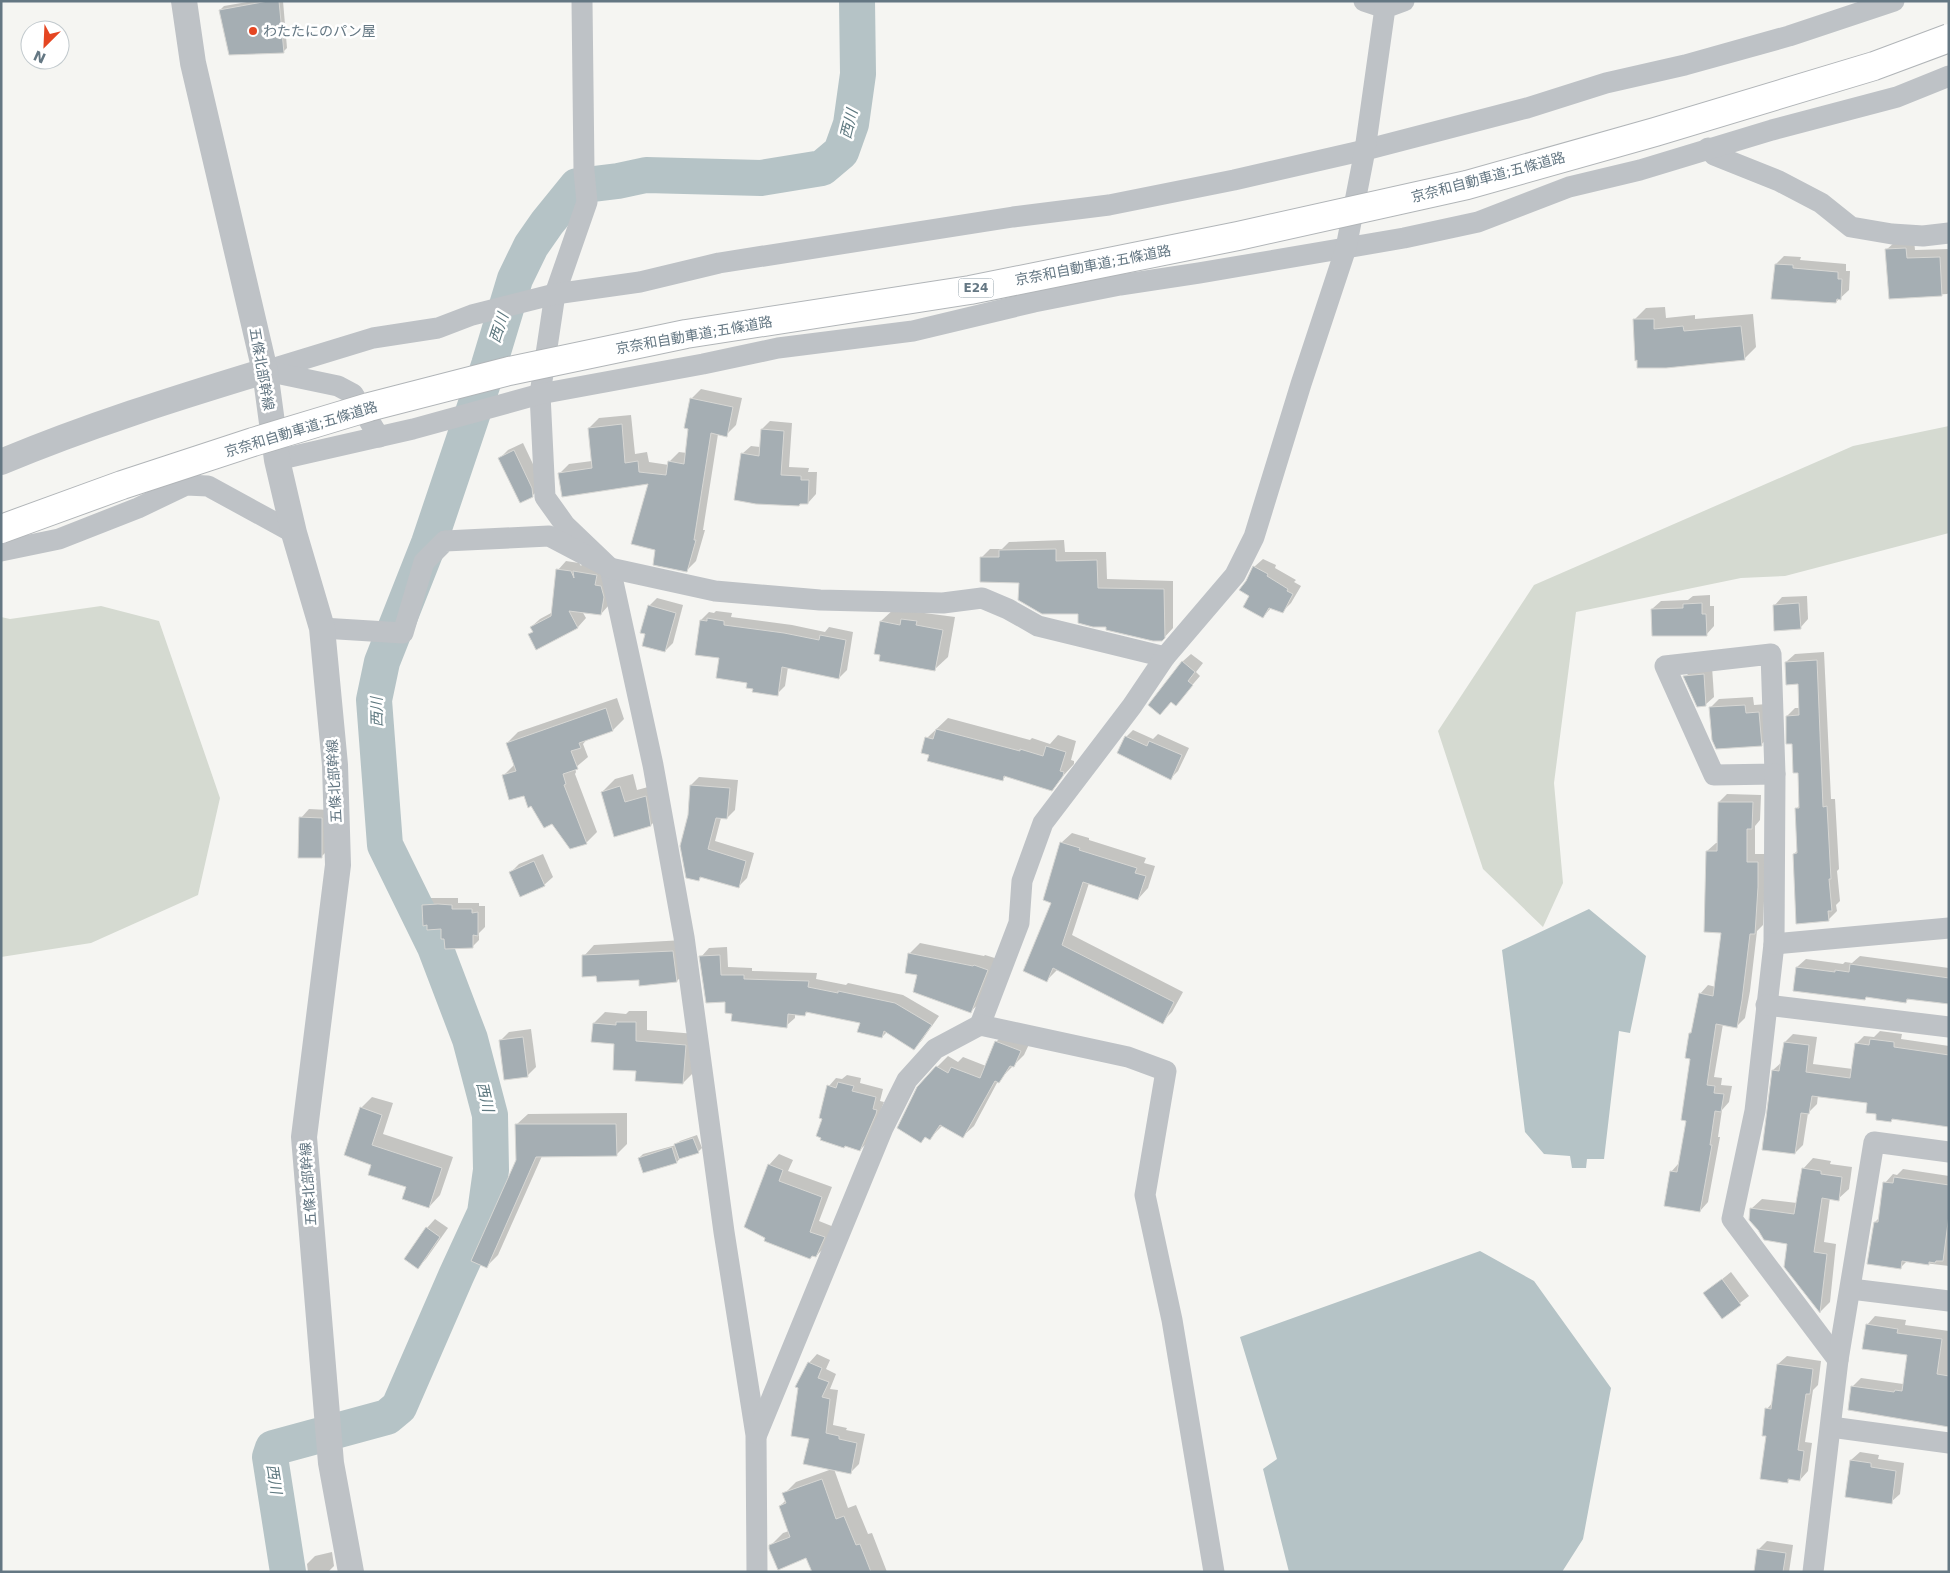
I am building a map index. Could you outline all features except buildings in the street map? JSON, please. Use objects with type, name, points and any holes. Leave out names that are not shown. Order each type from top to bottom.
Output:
[{"type":"highway","name":"京奈和自動車道;五條道路","points":[[1,529],[122,485],[253,442],[369,407],[509,371],[686,334],[970,290],[1238,236],[1467,185],[1655,132],[1874,66],[1949,38]]},
{"type":"street","name":"五條北部幹線","points":[[184,1],[193,63],[265,372],[277,460],[294,533],[322,628],[335,765],[338,865],[304,1137],[331,1463],[351,1572]]},
{"type":"street","points":[[582,1],[584,171],[587,202],[555,294],[540,394],[545,497],[565,524],[610,568],[653,765],[684,937],[724,1232],[756,1435],[757,1572]]},
{"type":"street","points":[[980,1025],[1019,923],[1022,881],[1044,823],[1132,706],[1165,657],[1235,575],[1254,537],[1301,384],[1346,248],[1395,5],[1364,1]]},
{"type":"street","points":[[1,462],[55,440],[166,401],[373,338],[438,328],[472,315],[555,294],[640,282],[719,263],[1013,217],[1109,205],[1234,180],[1365,150],[1527,108],[1606,83],[1685,65],[1770,41],[1894,1]]},
{"type":"street","points":[[277,460],[413,429],[540,394],[778,348],[913,331],[1034,302],[1120,285],[1346,248],[1478,222],[1569,187],[1640,170],[1708,148],[1897,97],[1949,76]]},
{"type":"street","points":[[1708,148],[1714,155],[1779,181],[1821,203],[1851,227],[1892,234],[1923,236],[1949,233]]},
{"type":"street","points":[[265,372],[330,384],[353,394],[379,437]]},
{"type":"street","points":[[1,551],[58,539],[138,508],[186,485],[208,486],[294,533]]},
{"type":"street","points":[[322,628],[403,633],[424,562],[445,541],[550,536],[610,568],[715,591],[820,600],[943,603],[982,598],[1008,609],[1038,626],[1165,657]]},
{"type":"street","points":[[1776,774],[1714,775],[1664,666],[1771,654],[1776,774],[1774,944],[1755,1111],[1732,1219],[1838,1360]]},
{"type":"street","points":[[1774,944],[1949,928]]},
{"type":"street","points":[[1766,1005],[1949,1027]]},
{"type":"street","points":[[756,1435],[883,1128],[907,1080],[935,1049],[980,1025],[1128,1057],[1166,1071],[1145,1196],[1172,1320],[1214,1572]]},
{"type":"street","points":[[1814,1572],[1838,1360],[1874,1142],[1949,1152]]},
{"type":"street","points":[[1851,1289],[1949,1301]]},
{"type":"street","points":[[1831,1427],[1949,1443]]},
{"type":"shaded area","points":[[1949,426],[1949,533],[1785,576],[1741,578],[1576,612],[1554,783],[1563,883],[1543,927],[1483,869],[1438,731],[1534,585],[1853,446]]},
{"type":"shaded area","points":[[101,606],[159,621],[220,798],[198,895],[91,943],[1,957],[1,617],[10,619]]},
{"type":"shaded area","points":[[1589,909],[1646,956],[1630,1033],[1619,1031],[1604,1159],[1587,1159],[1586,1168],[1572,1168],[1570,1156],[1544,1154],[1525,1132],[1502,950]]},
{"type":"shaded area","points":[[1480,1251],[1534,1281],[1611,1388],[1583,1539],[1562,1572],[1289,1572],[1263,1469],[1277,1459],[1240,1337]]},
{"type":"waterway","name":"西川","points":[[288,1572],[270,1457],[273,1448],[387,1417],[399,1407],[485,1213],[491,1170],[490,1115],[470,1039],[435,947],[385,845],[374,700],[382,662],[429,543],[489,365],[515,279],[531,246],[577,186],[618,181],[646,175],[761,178],[822,168],[841,152],[851,124],[858,74],[857,1]]},
{"type":"place","name":"わたたにのパン屋","points":[[253,31]]}]
